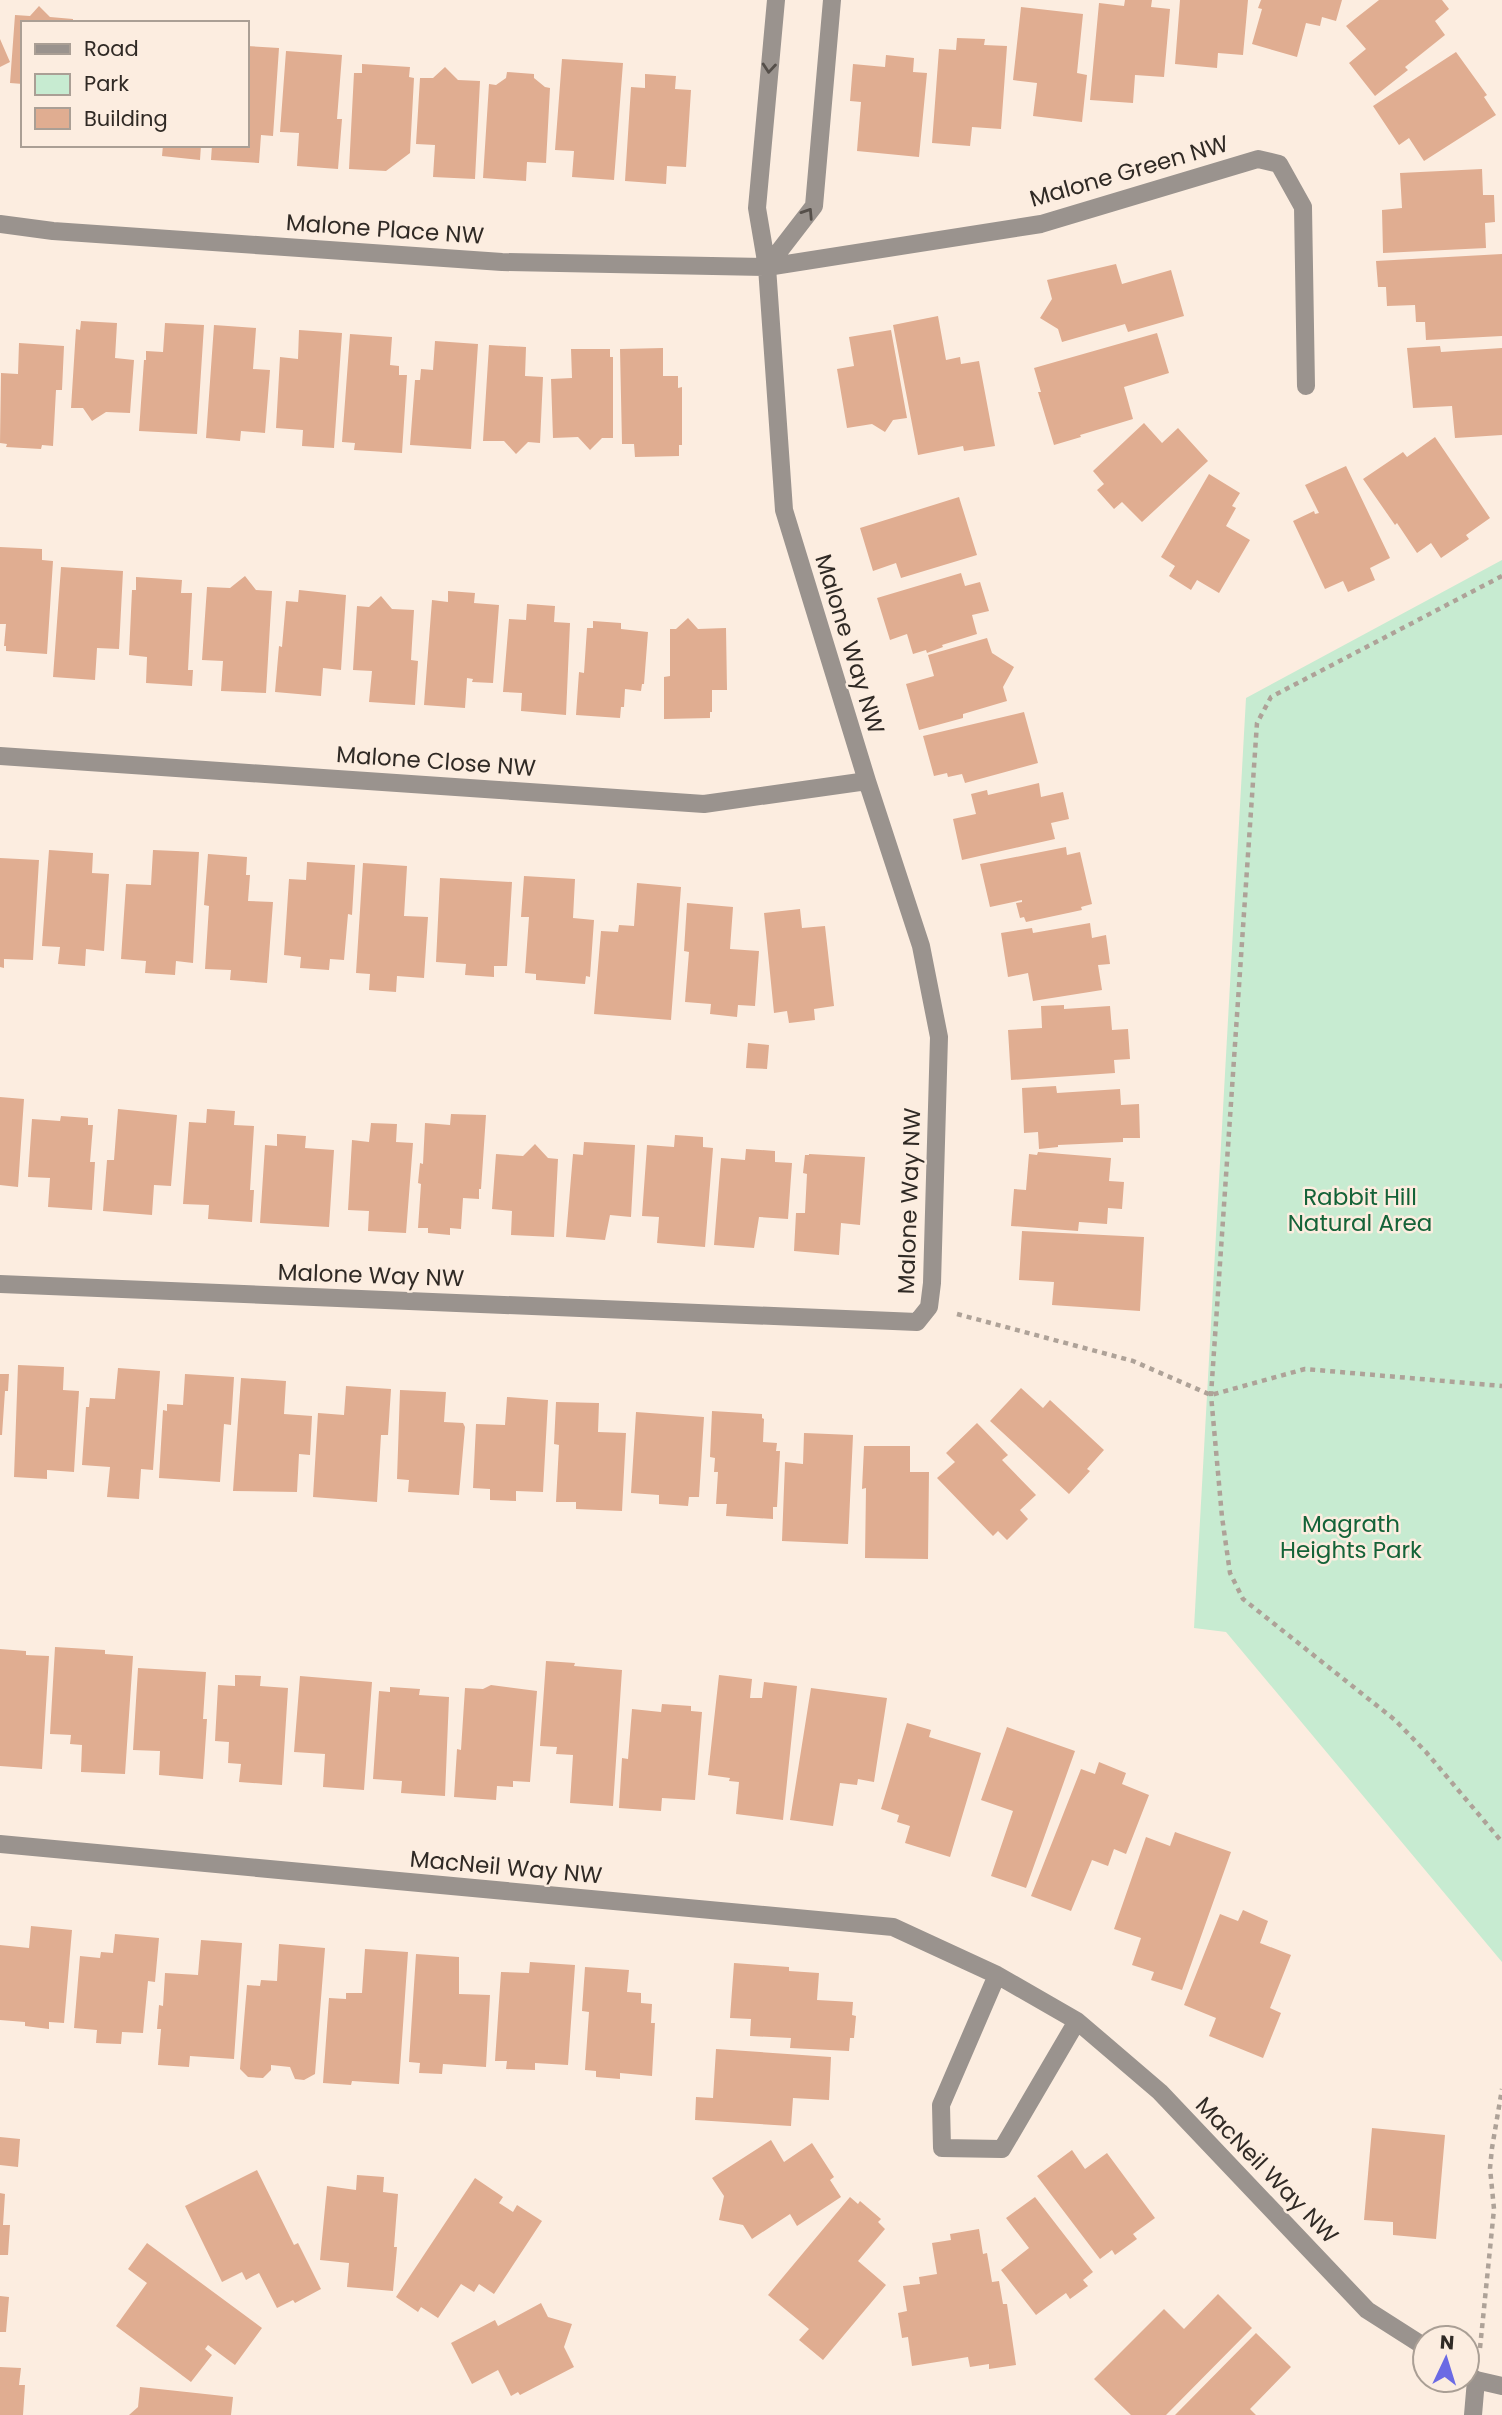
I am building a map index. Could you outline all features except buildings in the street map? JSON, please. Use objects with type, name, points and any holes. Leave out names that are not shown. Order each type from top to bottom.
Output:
[{"type":"street","name":"Malone Way NW","points":[[0,1284],[916,1322],[929,1307],[933,1269],[939,1037],[921,946],[784,510],[767,267],[757,208],[776,0]]},
{"type":"street","points":[[767,267],[814,206],[832,0]]},
{"type":"street","name":"Malone Green NW","points":[[767,267],[1041,224],[1258,159],[1279,164],[1303,207],[1306,386]]},
{"type":"street","name":"Malone Place NW","points":[[0,224],[53,231],[502,262],[767,267]]},
{"type":"street","name":"Malone Close NW","points":[[0,756],[704,804],[867,780]]},
{"type":"street","name":"MacNeil Way NW","points":[[0,1844],[893,1927],[997,1975],[1077,2021],[1160,2092],[1367,2310],[1411,2338]]},
{"type":"street","points":[[997,1975],[942,2105],[942,2148],[1002,2149],[1077,2021]]},
{"type":"street","points":[[1481,2380],[1502,2386]]},
{"type":"street","points":[[1472,2394],[1473,2415]]},
{"type":"path","points":[[1502,576],[1271,698],[1257,723],[1211,1395],[1230,1573],[1243,1599],[1395,1720],[1426,1752],[1502,1842]]},
{"type":"path","points":[[929,1307],[1133,1361],[1211,1395],[1305,1369],[1502,1386]]},
{"type":"path","points":[[1479,2324],[1494,2209],[1490,2168],[1502,2089]]},
{"type":"green space","name":"Rabbit Hill Natural Area","points":[[1502,560],[1502,1962],[1226,1632],[1194,1628],[1246,698]]},
{"type":"park label","name":"Magrath Heights Park","points":[[1351,1537]]}]
